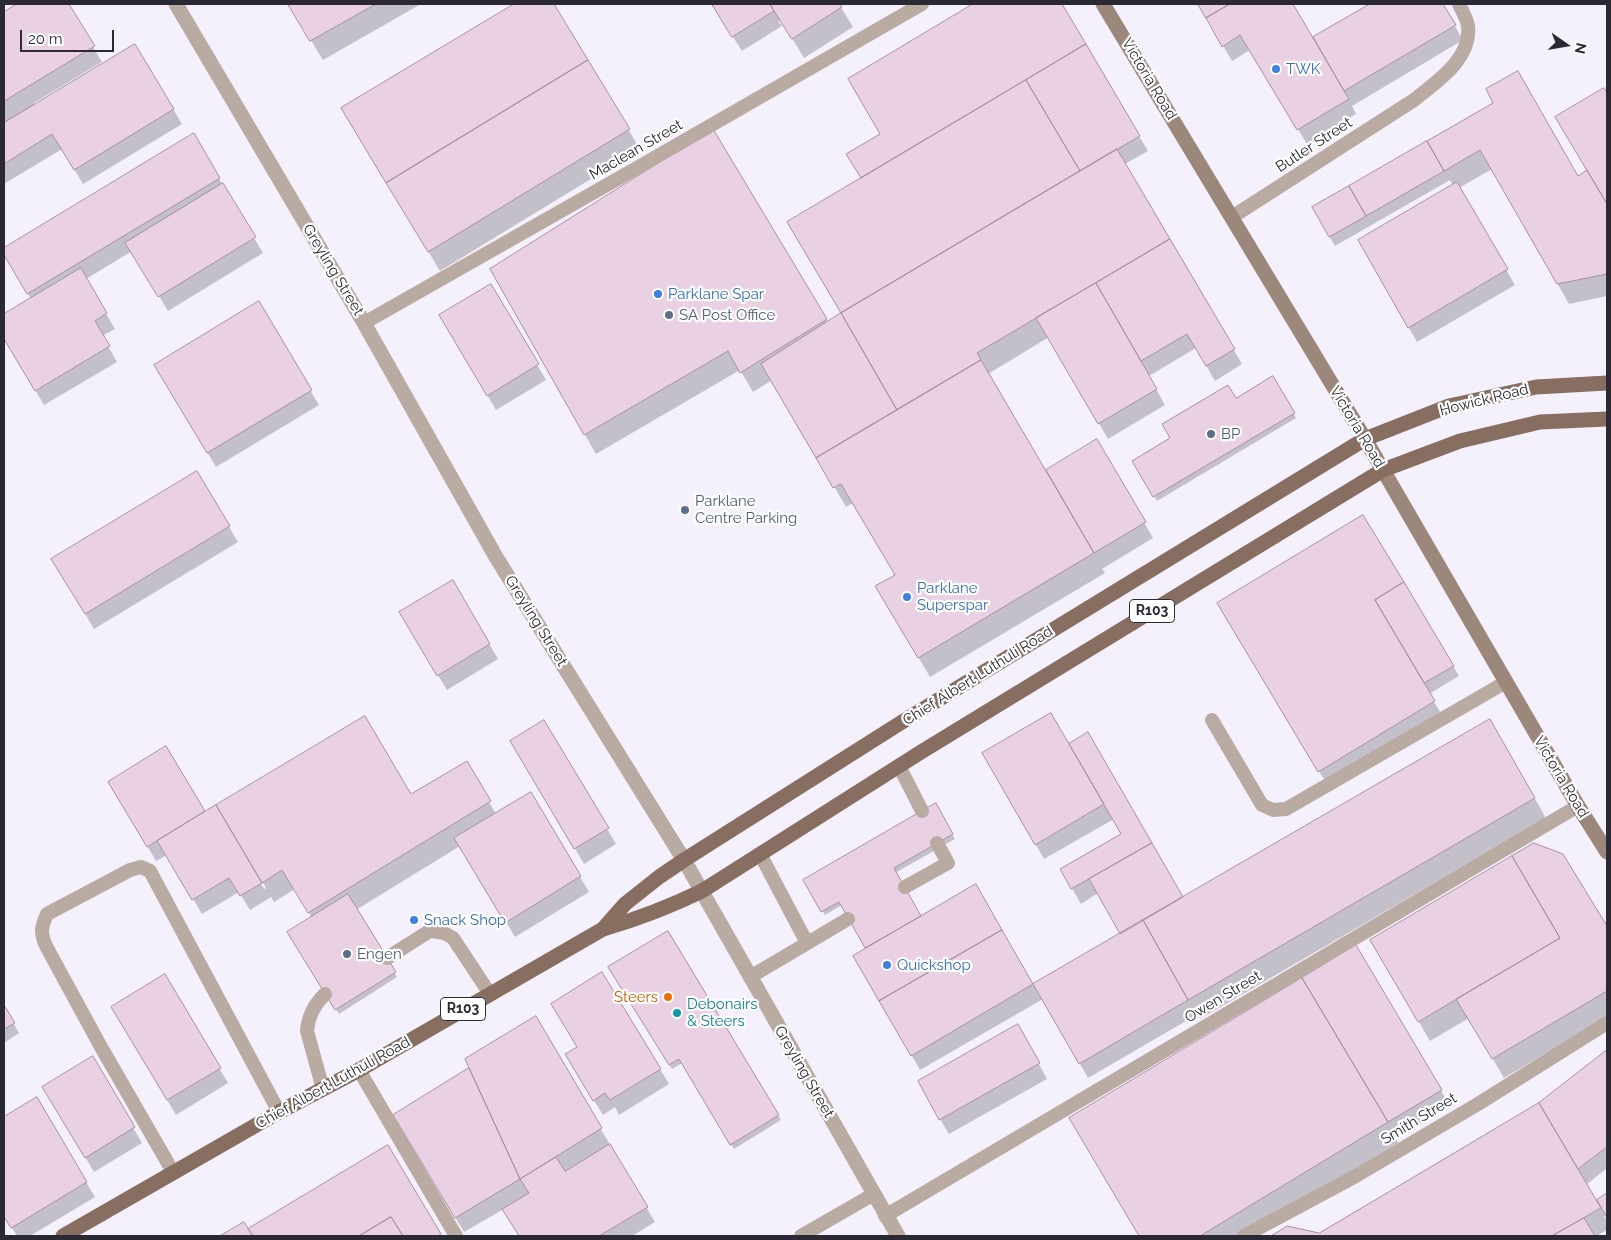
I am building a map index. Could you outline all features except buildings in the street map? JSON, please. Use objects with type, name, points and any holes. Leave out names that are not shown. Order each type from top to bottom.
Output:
[{"type":"main road","name":"Victoria Road","points":[[1103,4],[1365,439],[1578,806],[1607,852]]},
{"type":"main road","name":"Howick Road","points":[[1365,439],[1449,406],[1536,387],[1607,383]]},
{"type":"main road","name":"R103","points":[[1383,470],[1460,440],[1540,422],[1607,419]]},
{"type":"main road","name":"Chief Albert Luthuli Road","points":[[603,929],[624,904],[658,877],[684,860],[902,722],[1365,439]]},
{"type":"main road","name":"Chief Albert Luthuli Road","points":[[63,1236],[279,1112],[359,1070],[603,929],[659,911],[702,891],[899,766],[1383,470]]},
{"type":"street","name":"Greyling Street","points":[[176,4],[364,323],[496,557],[684,860],[898,1236]]},
{"type":"lane","name":"Maclean Street","points":[[364,323],[922,4]]},
{"type":"lane","name":"Butler Street","points":[[1232,217],[1414,100],[1453,67],[1466,44],[1468,35],[1468,24],[1459,4]]},
{"type":"lane","points":[[1212,720],[1262,805],[1273,810],[1286,809],[1506,682]]},
{"type":"lane","points":[[899,766],[922,811]]},
{"type":"lane","name":"Owen Street","points":[[885,1216],[1578,806]]},
{"type":"lane","points":[[904,887],[948,863],[937,843]]},
{"type":"lane","points":[[760,854],[807,943]]},
{"type":"lane","points":[[173,1172],[101,1047],[46,946],[41,934],[42,925],[47,914],[130,870],[141,867],[150,871],[279,1112]]},
{"type":"lane","points":[[750,976],[848,919]]},
{"type":"lane","points":[[387,958],[428,932],[444,933],[454,938],[490,994]]},
{"type":"lane","points":[[323,1089],[308,1038],[308,1025],[314,1007],[325,994]]},
{"type":"lane","name":"Smith Street","points":[[1244,1236],[1354,1177],[1478,1104],[1607,1023]]},
{"type":"lane","points":[[359,1070],[456,1236]]},
{"type":"lane","points":[[802,1236],[874,1194]]},
{"type":"place","name":"TWK","points":[[1276,69]]},
{"type":"place","name":"Parklane Spar","points":[[658,294]]},
{"type":"place","name":"SA Post Office","points":[[669,315]]},
{"type":"place","name":"BP","points":[[1211,434]]},
{"type":"place","name":"Parklane Centre Parking","points":[[685,510]]},
{"type":"place","name":"Parklane Superspar","points":[[907,597]]},
{"type":"place","name":"Snack Shop","points":[[414,920]]},
{"type":"place","name":"Engen","points":[[347,954]]},
{"type":"place","name":"Quickshop","points":[[887,965]]},
{"type":"place","name":"Steers","points":[[668,997]]},
{"type":"place","name":"Debonairs & Steers","points":[[677,1013]]}]
